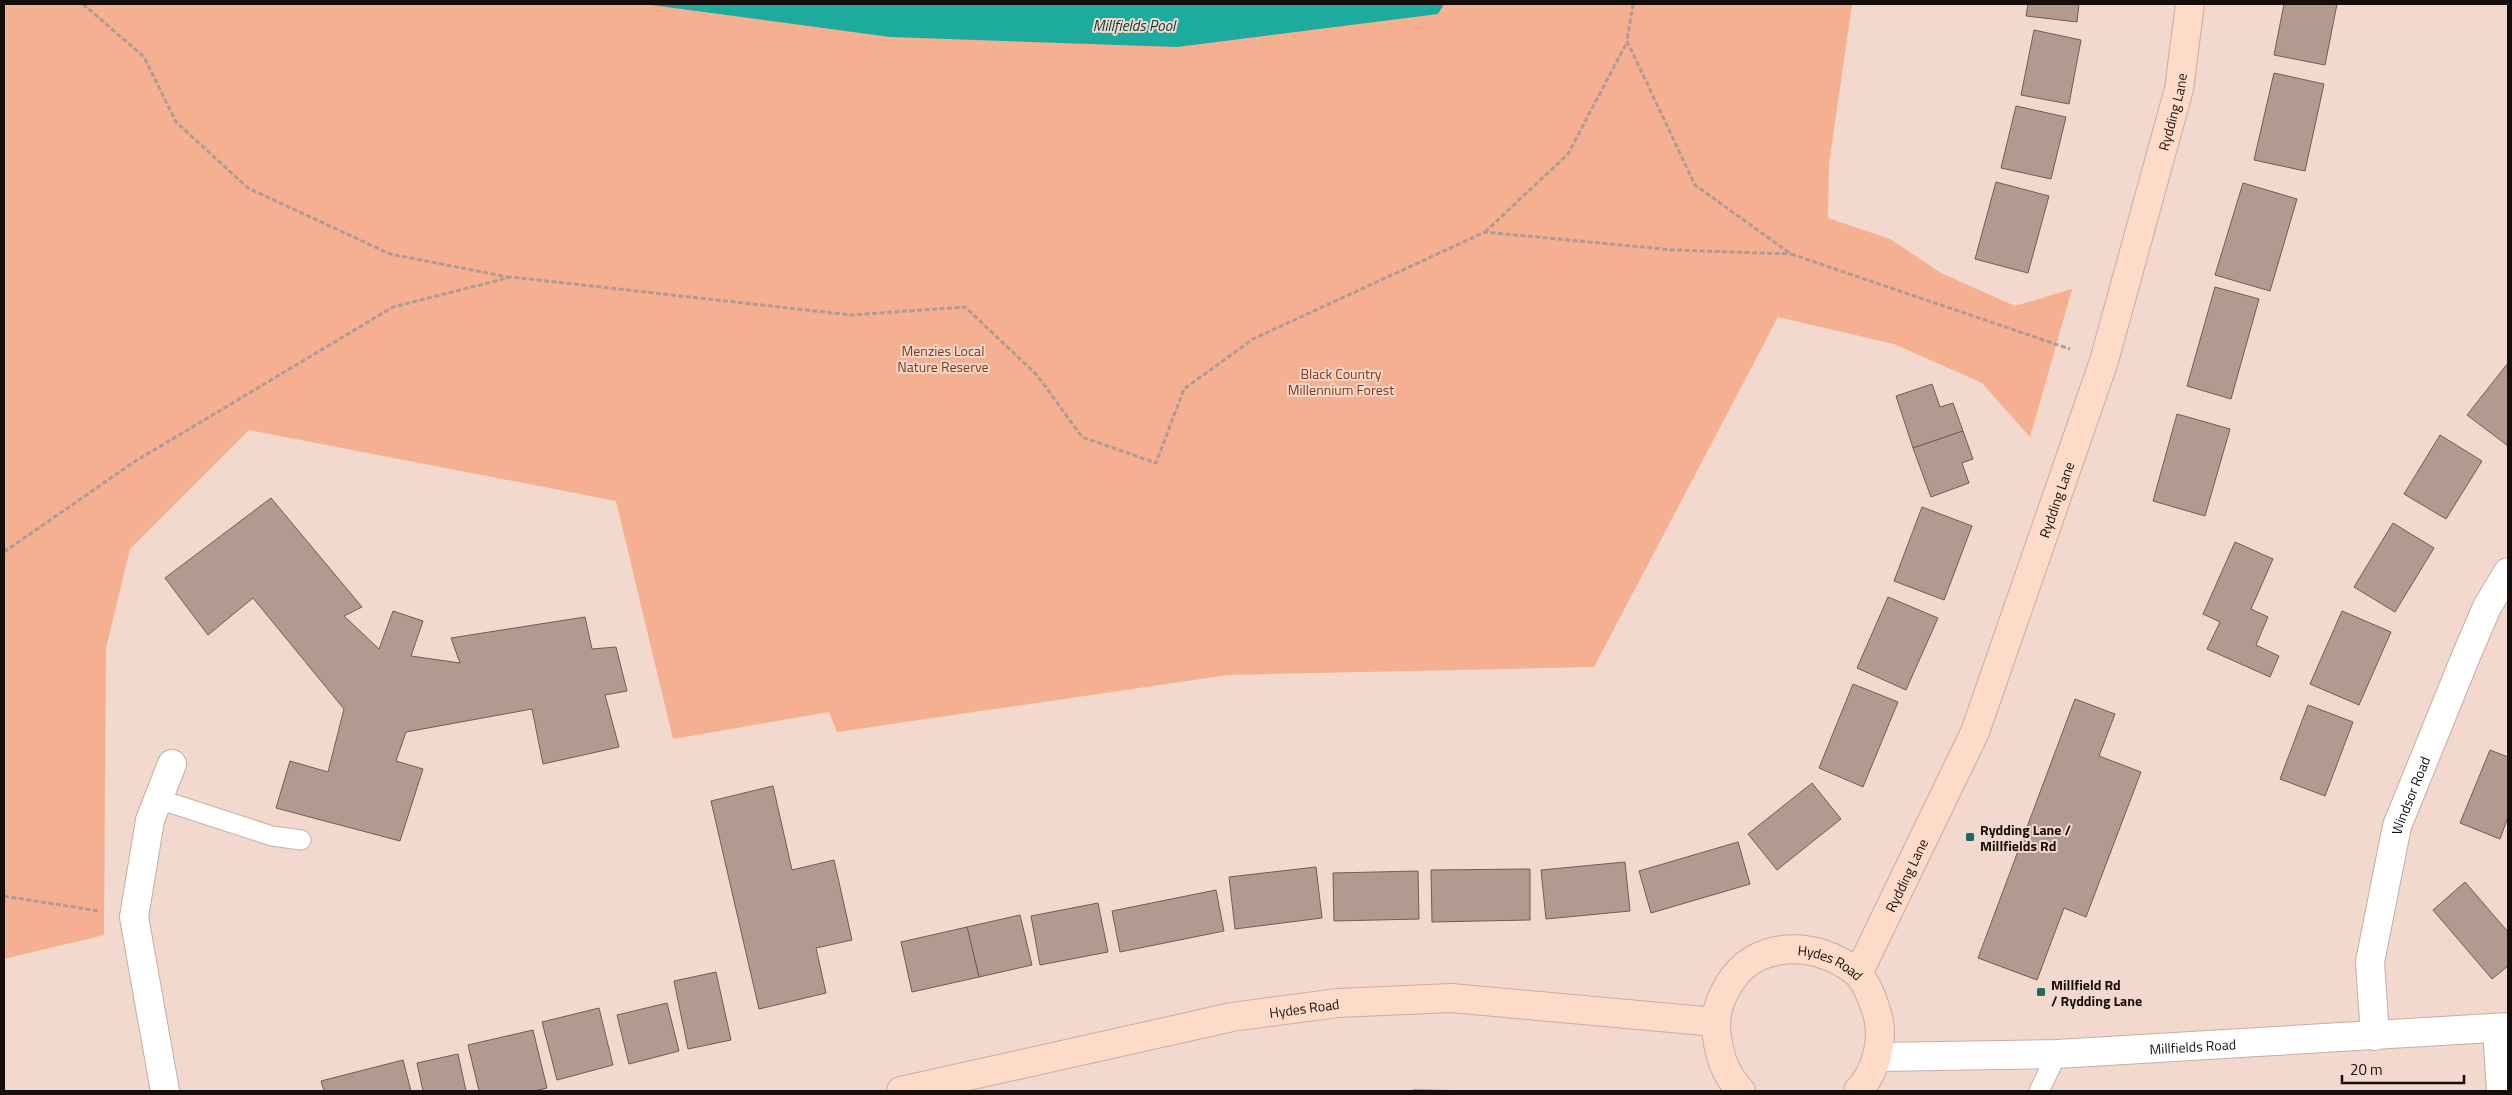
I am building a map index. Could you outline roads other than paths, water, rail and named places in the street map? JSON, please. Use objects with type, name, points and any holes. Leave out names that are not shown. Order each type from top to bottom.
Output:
[{"type":"street","name":"Rydding Lane","points":[[1858,974],[1975,732],[2104,361],[2179,89],[2190,4]]},
{"type":"street","name":"Windsor Road","points":[[2375,1036],[2370,962],[2397,826],[2487,606],[2508,572]]},
{"type":"street","points":[[165,1091],[134,917],[150,820],[172,764]]},
{"type":"street","name":"Hydes Road","points":[[1741,1091],[1731,1079],[1720,1058],[1715,1022],[1720,1000],[1732,979],[1744,964],[1760,954],[1794,948],[1808,950],[1838,961],[1858,974],[1872,998],[1880,1022],[1877,1057],[1871,1072],[1858,1091]]},
{"type":"street","name":"Hydes Road","points":[[901,1091],[1232,1017],[1338,1003],[1452,998],[1715,1022]]},
{"type":"street","name":"Millfields Road","points":[[1877,1057],[2057,1054],[2503,1027]]},
{"type":"street","points":[[2501,1091],[2503,1027]]},
{"type":"lane","points":[[158,799],[272,836],[302,840]]},
{"type":"lane","points":[[2039,1091],[2057,1054]]},
{"type":"water","name":"Millfields Pool","points":[[644,4],[1444,4],[1438,14],[1177,47],[890,37]]},
{"type":"place","name":"Rydding Lane / Millfields Rd","points":[[1970,837]]},
{"type":"place","name":"Millfield Rd / Rydding Lane","points":[[2041,992]]},
{"type":"park label","name":"Menzies Local Nature Reserve","points":[[943,358]]},
{"type":"park label","name":"Black Country Millennium Forest","points":[[1341,382]]}]
